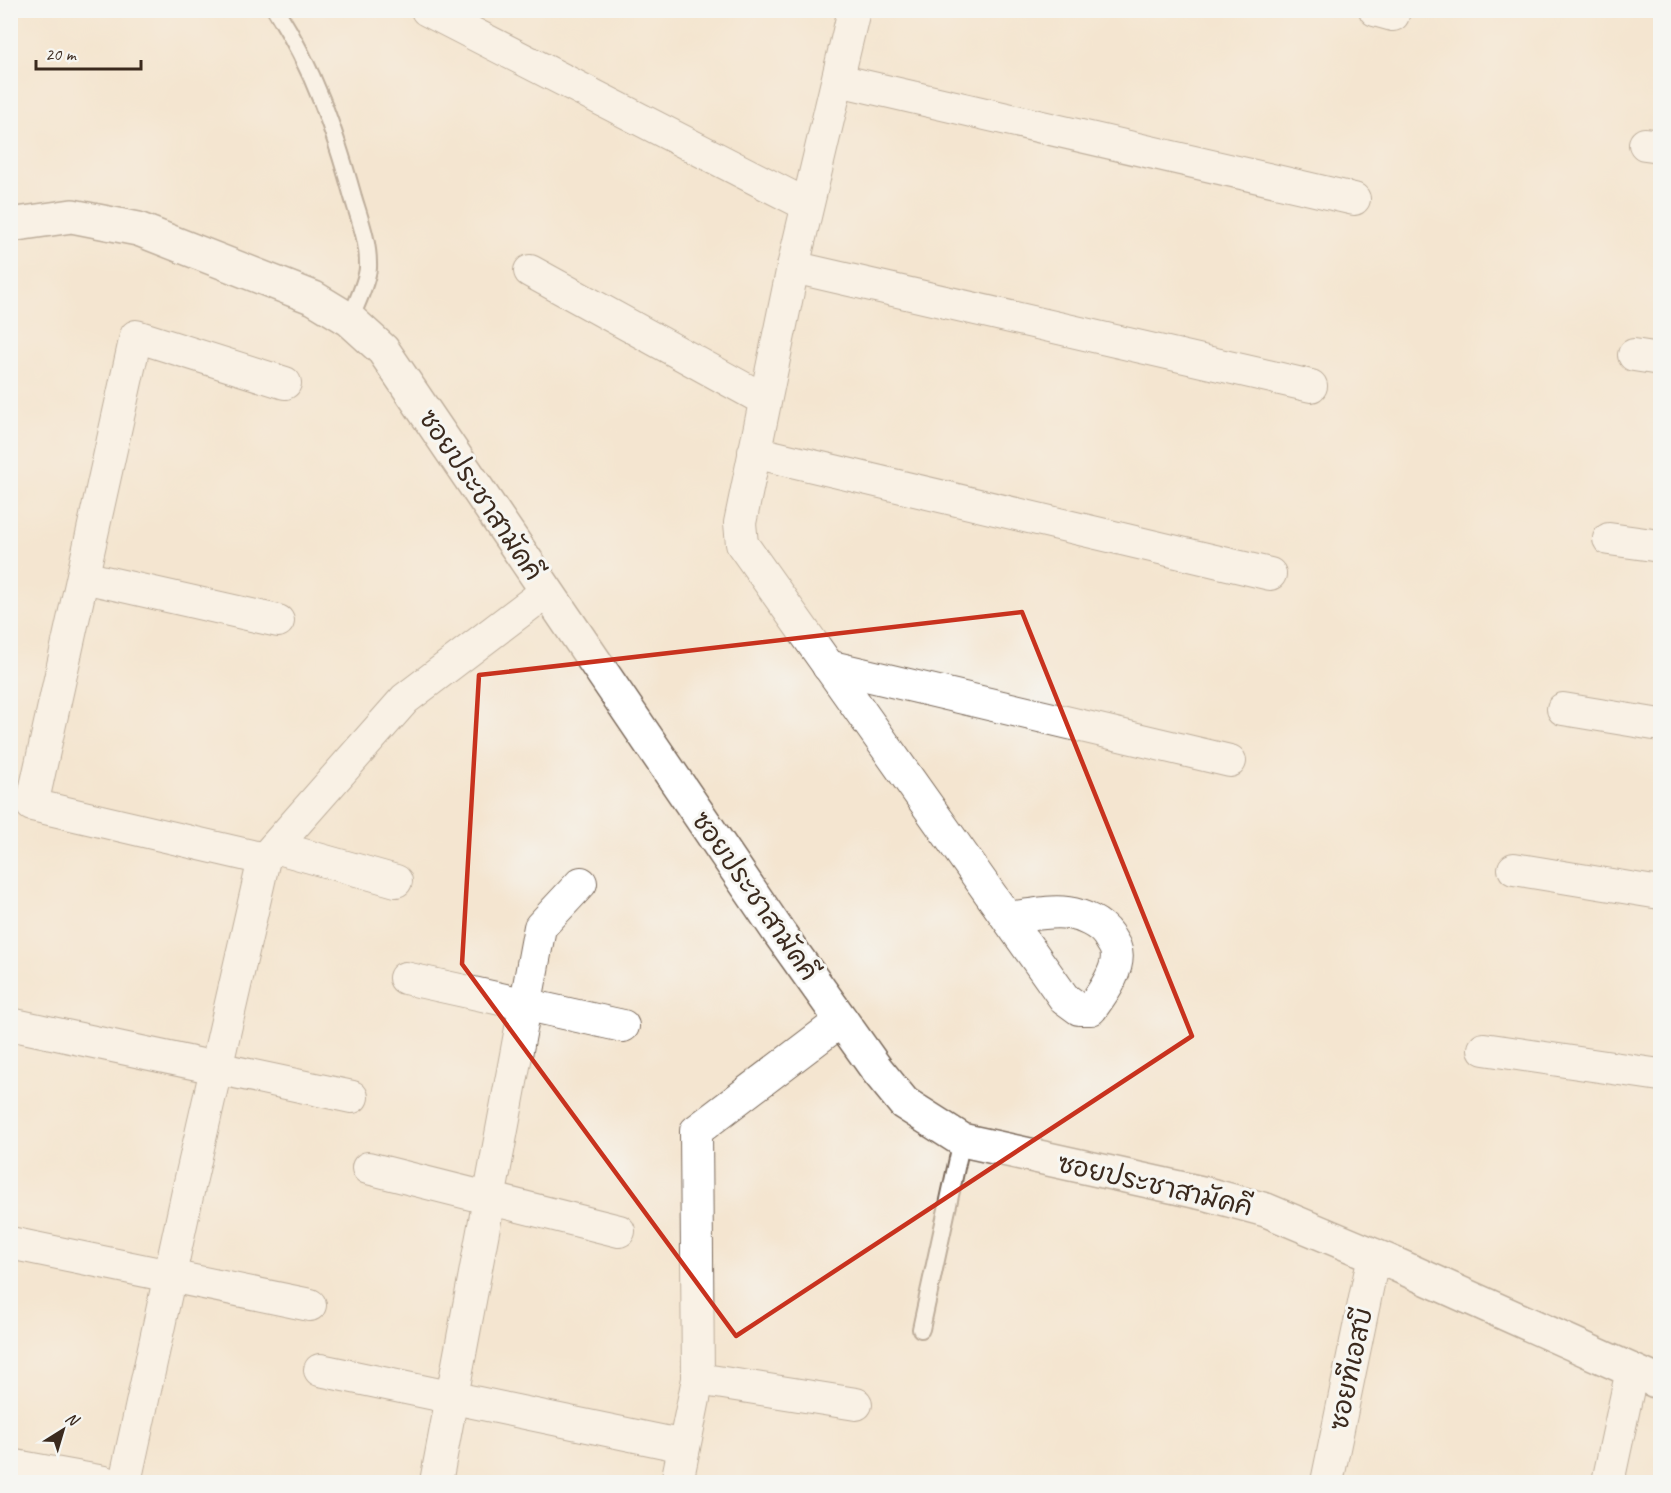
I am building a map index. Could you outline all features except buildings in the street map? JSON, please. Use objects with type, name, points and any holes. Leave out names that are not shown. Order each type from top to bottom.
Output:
[{"type":"street","points":[[428,10],[807,205]]},
{"type":"street","points":[[849,12],[838,80],[807,205],[754,452],[740,523],[742,544],[1008,918]]},
{"type":"street","points":[[838,80],[1354,200]]},
{"type":"street","name":"ซอยประชาสามัคคี","points":[[10,225],[72,216],[138,229],[314,298],[350,320],[382,350],[780,933],[877,1070],[904,1103],[962,1140],[1208,1194],[1266,1210],[1374,1255],[1646,1377]]},
{"type":"street","points":[[793,267],[1311,386]]},
{"type":"street","points":[[530,271],[765,400]]},
{"type":"street","points":[[285,383],[136,336],[83,577],[21,803],[396,881]]},
{"type":"street","points":[[754,452],[1270,574]]},
{"type":"street","points":[[1609,539],[1660,546]]},
{"type":"street","points":[[83,577],[278,621]]},
{"type":"street","points":[[125,1482],[217,1067],[269,853],[405,699],[547,591]]},
{"type":"street","points":[[828,666],[1230,762]]},
{"type":"street","points":[[1563,709],[1660,725]]},
{"type":"street","points":[[1514,869],[1660,893]]},
{"type":"street","points":[[436,1482],[540,927],[581,883]]},
{"type":"street","points":[[405,978],[623,1026]]},
{"type":"street","points":[[677,1482],[698,1379],[696,1131],[842,1020]]},
{"type":"street","points":[[10,1023],[352,1097]]},
{"type":"street","points":[[1484,1049],[1660,1075]]},
{"type":"street","points":[[368,1168],[619,1231]]},
{"type":"street","points":[[10,1243],[310,1305]]},
{"type":"street","name":"ซอยทีเอสบี","points":[[1327,1482],[1374,1255]]},
{"type":"street","points":[[320,1370],[684,1446]]},
{"type":"street","points":[[1608,1482],[1646,1377]]},
{"type":"street","points":[[698,1379],[856,1404]]},
{"type":"street","points":[[10,1465],[104,1482]]},
{"type":"lane","points":[[276,10],[316,85],[334,129],[367,246],[368,271],[350,320]]},
{"type":"lane","points":[[921,1329],[962,1140]]},
{"type":"highlighted area","points":[[1022,612],[1192,1036],[736,1336],[462,964],[479,675]]}]
